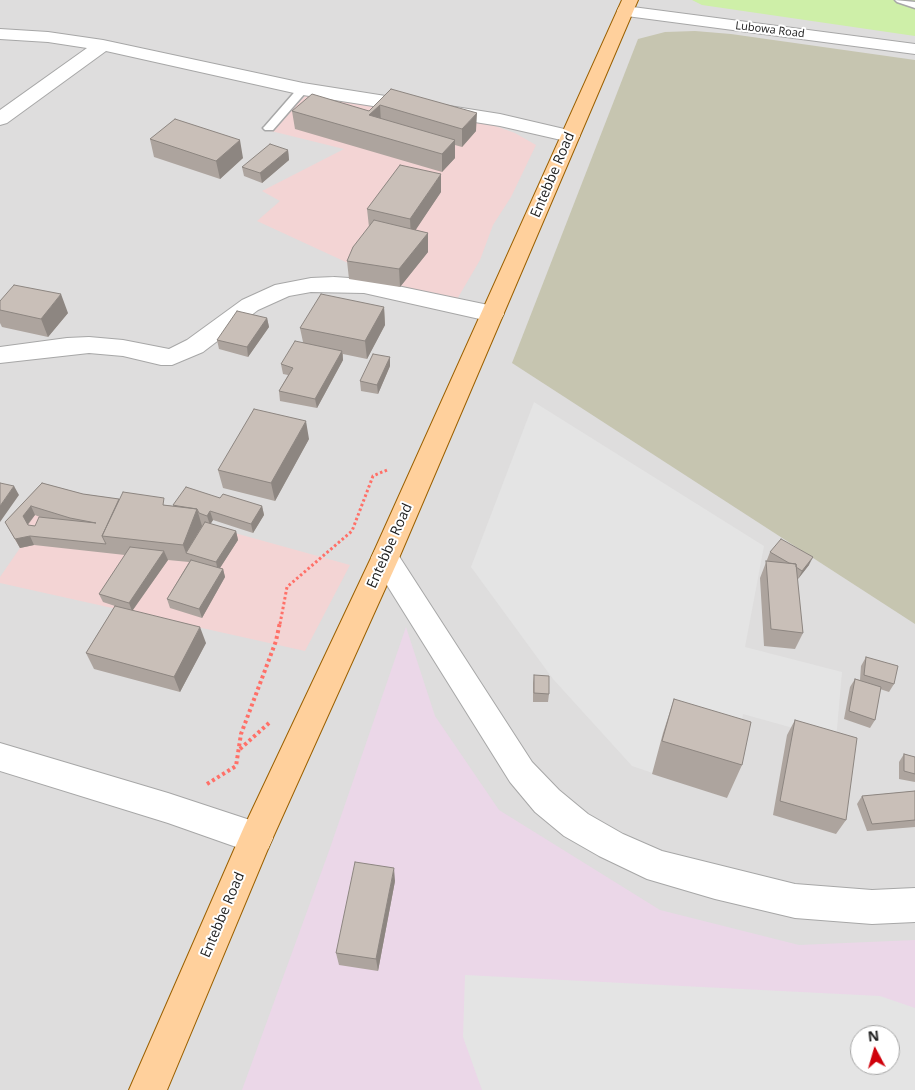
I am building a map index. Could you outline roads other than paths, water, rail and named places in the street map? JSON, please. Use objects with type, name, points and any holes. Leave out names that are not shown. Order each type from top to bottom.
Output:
[{"type":"main road","name":"Entebbe Road","points":[[148,1090],[256,838],[385,558],[627,6]]},
{"type":"street","name":"Lubowa Road","points":[[627,6],[915,49]]},
{"type":"street","points":[[0,34],[48,37],[103,45],[303,89],[500,120],[570,136]]},
{"type":"street","points":[[0,119],[103,45]]},
{"type":"street","points":[[0,355],[89,345],[123,348],[161,357],[172,357],[195,346],[250,305],[283,290],[311,285],[364,286],[493,314]]},
{"type":"street","points":[[385,558],[521,772],[547,801],[576,825],[611,845],[659,866],[795,901],[872,907],[915,905]]},
{"type":"street","points":[[0,757],[168,808],[256,838]]},
{"type":"lane","points":[[900,0],[915,5]]},
{"type":"lane","points":[[269,128],[303,89]]}]
